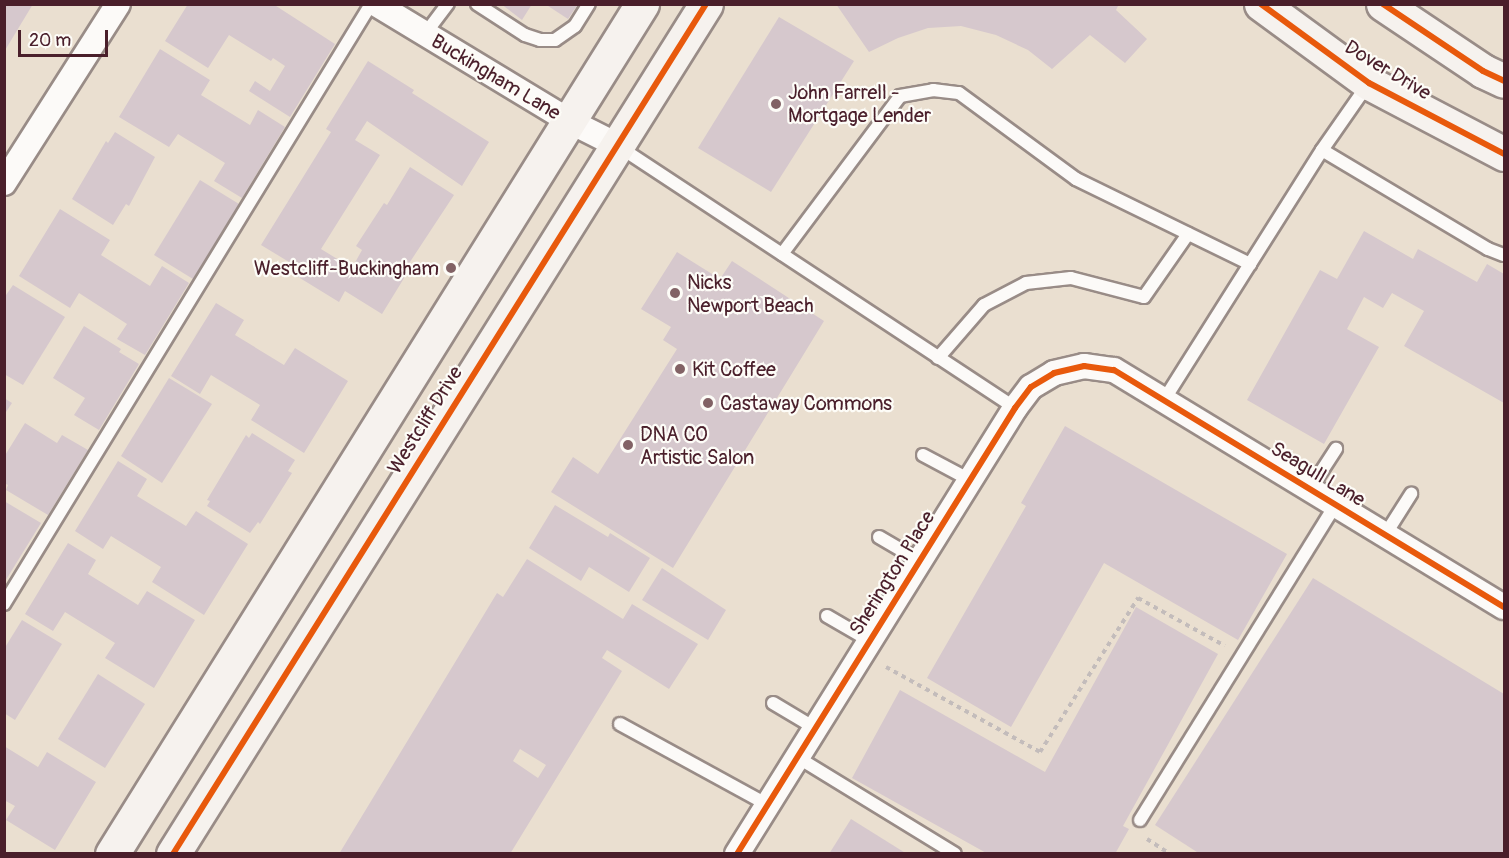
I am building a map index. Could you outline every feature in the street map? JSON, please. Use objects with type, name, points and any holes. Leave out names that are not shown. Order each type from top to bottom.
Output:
[{"type":"street","points":[[4,183],[118,4]]},
{"type":"street","name":"Buckingham Lane","points":[[376,4],[569,121],[617,146]]},
{"type":"street","name":"Westcliff Drive","points":[[112,854],[642,4]]},
{"type":"street","name":"Westcliff Drive","points":[[173,854],[706,4]]},
{"type":"street","name":"Dover Drive","points":[[1261,4],[1369,82],[1504,154]]},
{"type":"street","points":[[1383,4],[1484,71],[1504,81]]},
{"type":"street","name":"Sherington Place","points":[[737,854],[1015,408],[1031,387],[1054,373],[1084,366],[1114,370]]},
{"type":"street","name":"Seagull Lane","points":[[1114,370],[1504,607]]},
{"type":"lane","points":[[4,604],[371,4]]},
{"type":"lane","points":[[425,34],[448,4]]},
{"type":"lane","points":[[477,4],[525,35],[540,40],[555,40],[575,26],[589,4]]},
{"type":"lane","points":[[1164,400],[1322,150],[1369,82]]},
{"type":"lane","points":[[782,254],[900,96],[933,90],[959,93],[1076,179],[1250,264]]},
{"type":"lane","points":[[617,146],[1015,408]]},
{"type":"lane","points":[[1322,150],[1488,249],[1504,255]]},
{"type":"lane","points":[[938,358],[984,305],[1026,283],[1071,278],[1144,297],[1188,234]]},
{"type":"lane","points":[[1311,489],[1336,449]]},
{"type":"lane","points":[[923,454],[970,480]]},
{"type":"lane","points":[[1385,535],[1411,494]]},
{"type":"lane","points":[[1140,820],[1336,504]]},
{"type":"lane","points":[[879,537],[920,561]]},
{"type":"lane","points":[[827,616],[866,647]]},
{"type":"lane","points":[[773,703],[816,728]]},
{"type":"lane","points":[[620,724],[768,805]]},
{"type":"lane","points":[[797,758],[955,854]]},
{"type":"path","points":[[866,647],[1040,752],[1138,598],[1241,655]]},
{"type":"building","points":[[4,4],[33,4],[4,52]]},
{"type":"building","points":[[188,4],[273,4],[335,44],[290,117],[249,91],[255,81],[270,91],[285,66],[273,58],[271,61],[229,35],[208,68],[165,41]]},
{"type":"building","points":[[501,4],[532,4],[522,20]]},
{"type":"building","points":[[545,4],[578,4],[568,19]]},
{"type":"building","points":[[836,4],[1119,4],[1116,10],[1147,39],[1125,63],[1090,35],[1052,69],[1028,50],[996,35],[961,26],[928,28],[898,38],[869,52]]},
{"type":"building","name":"John Farrell - Mortgage Lender","points":[[779,17],[854,61],[771,192],[698,148]]},
{"type":"building","points":[[160,49],[210,80],[201,95],[250,125],[258,110],[285,127],[242,198],[214,181],[225,163],[178,134],[169,147],[119,117]]},
{"type":"building","points":[[368,61],[414,90],[412,93],[489,142],[462,186],[367,121],[355,140],[380,155],[321,249],[352,268],[362,250],[356,246],[384,203],[387,205],[410,167],[454,195],[406,268],[409,270],[382,314],[345,291],[339,302],[295,275],[299,268],[261,245],[331,132],[326,129]]},
{"type":"building","points":[[115,132],[155,157],[129,206],[126,204],[113,225],[72,199],[106,141],[108,143]]},
{"type":"building","points":[[200,180],[239,204],[193,279],[154,255]]},
{"type":"building","points":[[60,209],[110,240],[101,255],[150,286],[162,266],[189,283],[145,355],[117,339],[127,324],[79,293],[70,308],[19,276]]},
{"type":"building","points":[[1364,231],[1413,259],[1418,249],[1477,282],[1487,264],[1504,274],[1504,403],[1404,346],[1424,311],[1392,293],[1383,308],[1364,297],[1347,329],[1379,347],[1324,444],[1247,400],[1320,270],[1337,279]]},
{"type":"building","name":"Castaway Commons","points":[[677,252],[720,279],[732,261],[824,321],[673,568],[551,492],[573,457],[598,474],[677,349],[663,340],[671,327],[641,309]]},
{"type":"building","points":[[13,285],[65,317],[23,385],[4,374],[4,298]]},
{"type":"building","points":[[216,303],[244,320],[235,335],[284,365],[295,348],[348,381],[304,453],[251,420],[260,405],[211,375],[200,394],[171,376]]},
{"type":"building","points":[[84,326],[121,349],[119,352],[139,364],[99,430],[74,415],[85,398],[53,378]]},
{"type":"building","points":[[169,378],[212,404],[162,483],[121,456]]},
{"type":"building","points":[[4,398],[12,403],[4,415]]},
{"type":"building","points":[[25,423],[57,443],[62,435],[88,450],[48,515],[6,490],[8,485],[4,483],[4,457]]},
{"type":"building","points":[[1065,426],[1287,554],[1238,640],[1104,563],[1011,727],[927,678],[1026,506],[1021,503]]},
{"type":"building","points":[[252,433],[295,460],[288,471],[292,473],[260,524],[258,522],[250,533],[207,506],[210,501],[207,500],[246,435],[249,438]]},
{"type":"building","points":[[118,461],[147,479],[137,496],[186,526],[196,511],[248,544],[204,615],[152,582],[161,567],[111,536],[103,549],[75,531]]},
{"type":"building","points":[[4,501],[41,523],[4,583]]},
{"type":"building","points":[[555,505],[608,537],[610,533],[650,558],[629,592],[589,567],[581,581],[529,548]]},
{"type":"building","points":[[68,543],[96,560],[88,574],[138,605],[147,591],[195,620],[154,688],[105,658],[115,643],[65,612],[53,631],[25,614]]},
{"type":"building","points":[[527,559],[623,619],[632,604],[698,644],[669,689],[607,650],[602,658],[622,671],[510,854],[339,854],[497,593],[503,597]],"holes":[[[520,749],[546,765],[538,778],[513,761]]]},
{"type":"building","points":[[662,568],[726,610],[708,640],[642,600]]},
{"type":"building","points":[[1313,578],[1504,694],[1504,854],[1200,854],[1155,825]]},
{"type":"building","points":[[1136,607],[1218,654],[1123,826],[1129,829],[1115,854],[988,854],[852,778],[900,690],[1045,772]]},
{"type":"building","points":[[22,620],[62,644],[15,720],[4,713],[4,649]]},
{"type":"building","points":[[98,674],[145,704],[105,768],[58,739]]},
{"type":"building","points":[[4,746],[38,767],[47,752],[96,782],[55,850],[6,820],[15,806],[4,800]]},
{"type":"building","points":[[851,819],[907,854],[829,854]]},
{"type":"cycle path","points":[[173,854],[706,4]]},
{"type":"cycle path","points":[[1261,4],[1369,83],[1504,154]]},
{"type":"cycle path","points":[[1383,4],[1483,71],[1504,81]]},
{"type":"cycle path","points":[[737,854],[1015,408],[1031,387],[1054,373],[1084,366],[1114,370],[1504,607]]},
{"type":"place","name":"John Farrell - Mortgage Lender","points":[[776,104]]},
{"type":"place","name":"Westcliff-Buckingham","points":[[451,268]]},
{"type":"place","name":"Nicks Newport Beach","points":[[675,293]]},
{"type":"place","name":"Kit Coffee","points":[[680,369]]},
{"type":"place","name":"Castaway Commons","points":[[708,403]]},
{"type":"place","name":"DNA CO Artistic Salon","points":[[628,445]]}]
